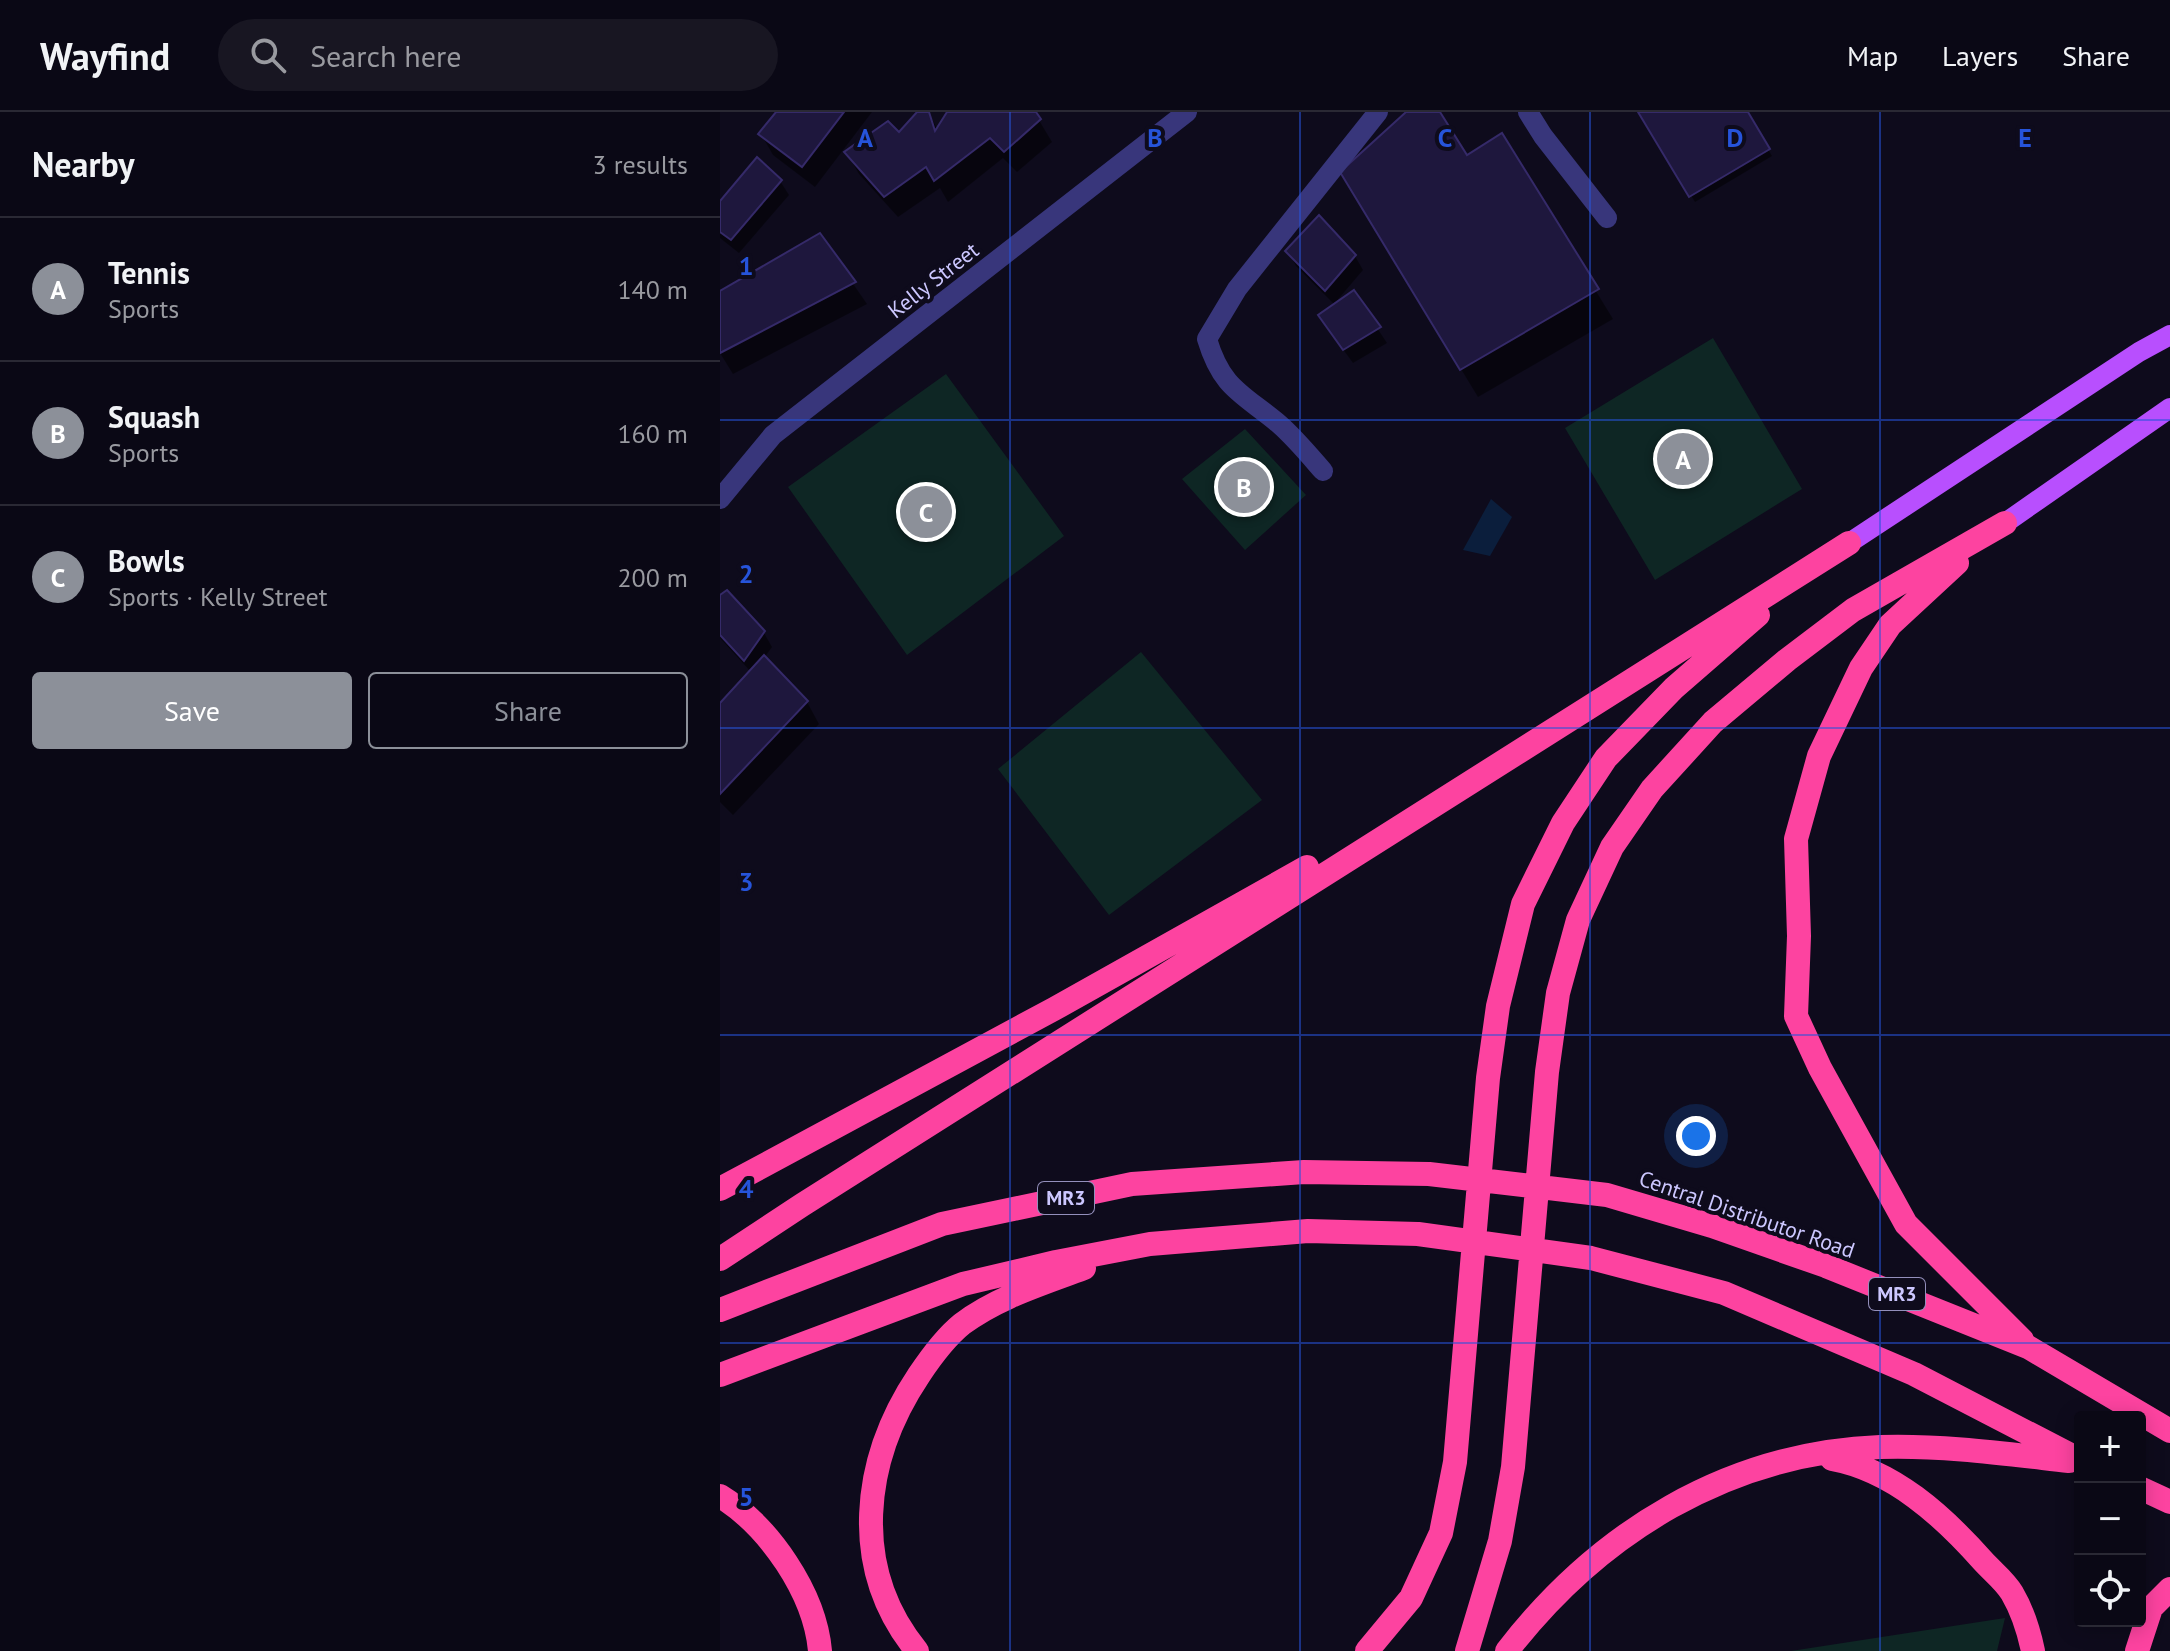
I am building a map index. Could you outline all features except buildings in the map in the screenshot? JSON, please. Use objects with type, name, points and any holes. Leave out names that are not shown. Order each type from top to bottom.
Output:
[{"type":"highway","points":[[2005,523],[1927,588],[1890,625],[1861,668],[1819,756],[1796,839],[1799,936],[1796,1016],[1826,1081],[1906,1224],[2028,1347]]},
{"type":"highway","points":[[1467,1651],[1500,1541],[1513,1467],[1547,1072],[1558,993],[1578,920],[1612,847],[1652,789],[1713,722],[1776,669],[1853,610],[2005,523]]},
{"type":"highway","points":[[720,1259],[1849,543]]},
{"type":"highway","points":[[1367,1651],[1411,1598],[1441,1533],[1455,1462],[1488,1078],[1498,1006],[1523,904],[1563,823],[1606,758],[1674,688],[1849,543]]},
{"type":"highway","points":[[720,1189],[1054,1009],[1555,729]]},
{"type":"highway","name":"Central Distributor Road","points":[[720,1310],[942,1224],[1132,1184],[1304,1172],[1429,1174],[1607,1195],[1712,1226],[1826,1266],[2028,1347],[2170,1431]]},
{"type":"highway","points":[[720,1375],[963,1284],[1056,1262],[1150,1244],[1308,1231],[1418,1234],[1591,1258],[1724,1293],[1914,1374],[2074,1458]]},
{"type":"highway","points":[[917,1651],[901,1631],[883,1594],[871,1550],[871,1500],[881,1451],[901,1401],[931,1358],[962,1325],[1008,1296],[1150,1244]]},
{"type":"highway","points":[[1507,1651],[1535,1615],[1584,1566],[1659,1511],[1741,1473],[1806,1455],[1880,1447],[2074,1460]]},
{"type":"highway","points":[[1806,1455],[1858,1464],[1932,1509],[2012,1592],[2033,1651]]},
{"type":"highway","points":[[2146,1491],[2170,1502]]},
{"type":"highway","points":[[720,1496],[741,1509],[789,1563],[818,1632],[820,1651]]},
{"type":"highway","points":[[2137,1651],[2151,1608],[2170,1589]]},
{"type":"main road","points":[[1849,543],[2139,352],[2170,335]]},
{"type":"main road","points":[[2005,523],[2170,408]]},
{"type":"street","name":"Kelly Street","points":[[720,499],[773,435],[1187,112]]},
{"type":"street","points":[[1323,471],[1280,425],[1239,396],[1214,364],[1207,339],[1237,289],[1378,112]]},
{"type":"street","points":[[1528,112],[1607,218]]},
{"type":"green space","points":[[1713,338],[1802,489],[1655,580],[1565,428]]},
{"type":"green space","points":[[946,374],[1064,536],[907,655],[788,487]]},
{"type":"green space","points":[[1245,429],[1306,495],[1245,550],[1182,479]]},
{"type":"green space","points":[[1141,652],[1262,800],[1109,915],[998,769]]},
{"type":"green space","points":[[2005,1618],[1997,1651],[1791,1651]]},
{"type":"water","points":[[1491,499],[1512,517],[1490,556],[1463,550]]},
{"type":"place","name":"Tennis","points":[[1683,459]]},
{"type":"place","name":"Squash","points":[[1244,487]]},
{"type":"place","name":"Bowls","points":[[926,512]]}]
